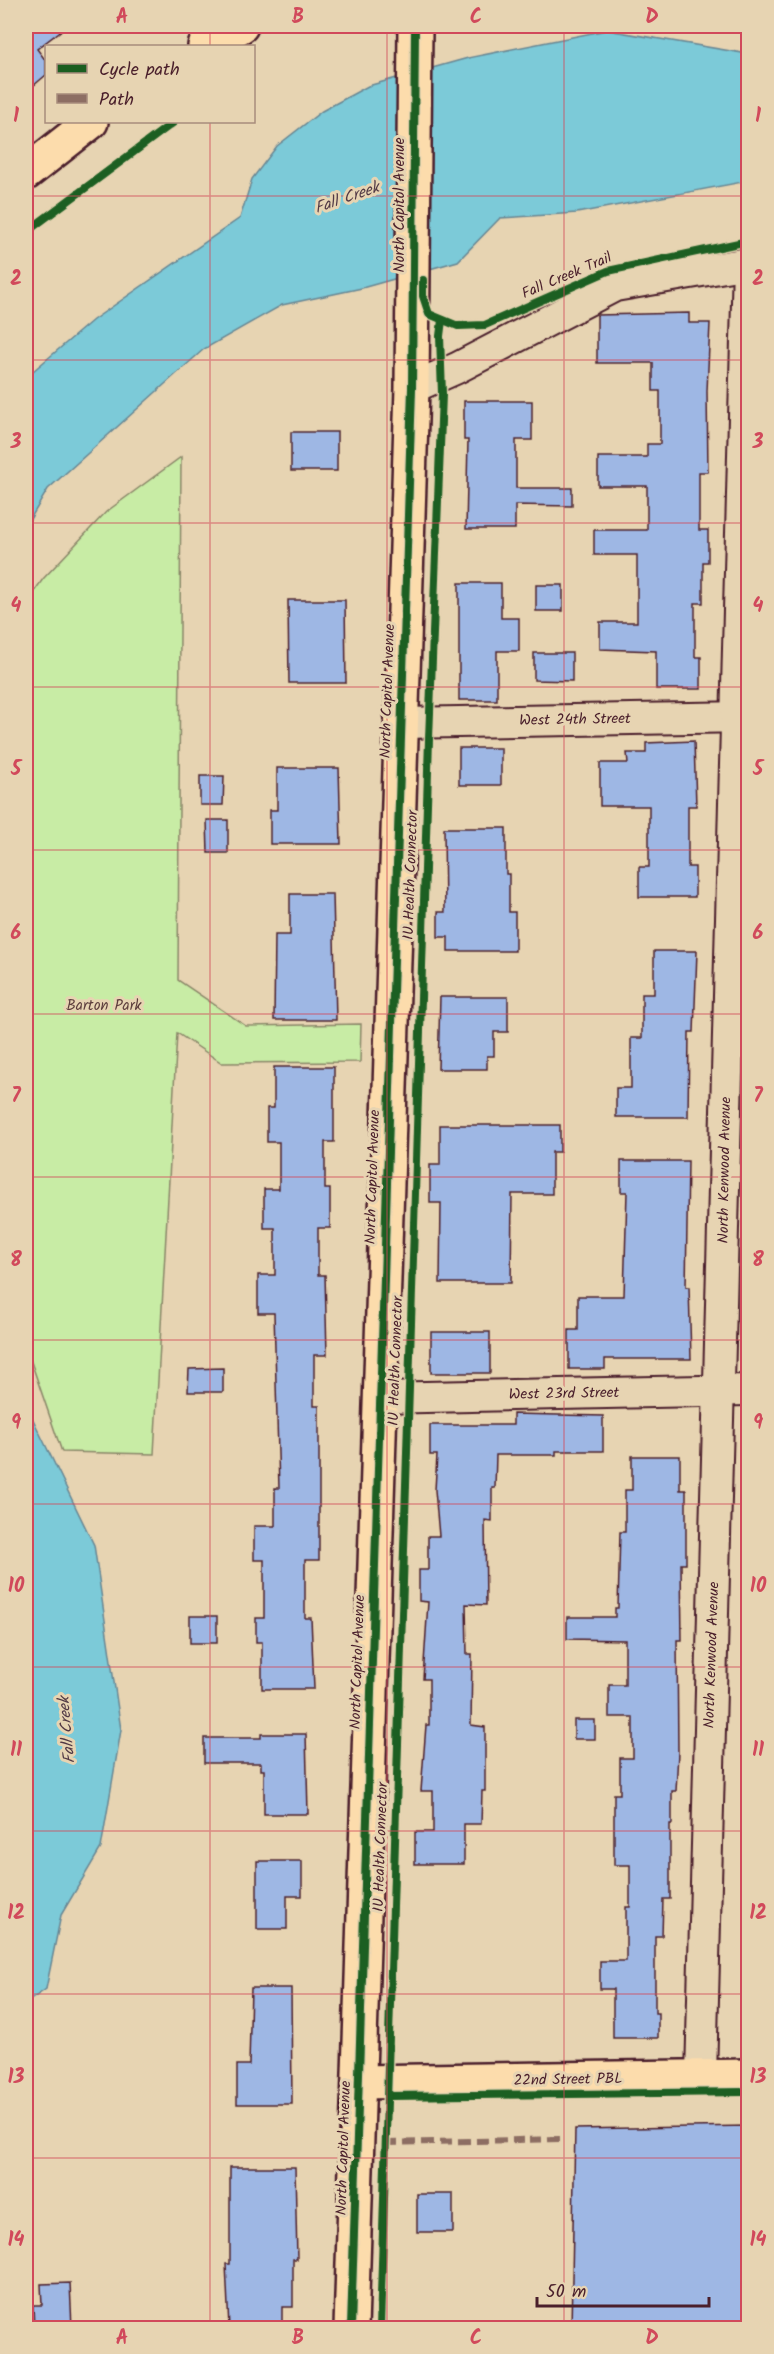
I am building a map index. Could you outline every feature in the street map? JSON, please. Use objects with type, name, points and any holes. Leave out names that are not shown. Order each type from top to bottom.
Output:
[{"type":"main road","points":[[207,45],[241,26]]},
{"type":"main road","name":"North Capitol Avenue","points":[[351,2328],[412,388],[415,26]]},
{"type":"main road","points":[[26,173],[90,123]]},
{"type":"main road","points":[[359,2082],[748,2076]]},
{"type":"street","points":[[412,388],[457,368],[615,286],[748,263]]},
{"type":"street","name":"North Kenwood Avenue","points":[[701,2076],[719,1391],[742,717],[748,263]]},
{"type":"street","name":"West 24th Street","points":[[400,723],[742,717]]},
{"type":"street","name":"West 23rd Street","points":[[380,1398],[748,1390]]},
{"type":"green space","name":"Barton Park","points":[[181,457],[178,980],[246,1026],[361,1024],[360,1062],[222,1063],[177,1033],[154,1454],[62,1452],[26,1347],[26,603],[43,579],[106,512]]},
{"type":"water","name":"Fall Creek","points":[[607,30],[748,54],[748,181],[577,213],[500,218],[458,261],[362,288],[282,305],[204,349],[48,489],[26,526],[26,377],[93,320],[240,218],[252,179],[277,146],[322,111],[368,86],[468,58]]},
{"type":"water","name":"Fall Creek","points":[[26,1405],[94,1545],[121,1730],[101,1848],[61,1915],[46,1989],[26,2003],[26,1816],[30,1806],[26,1775]]},
{"type":"building","points":[[26,26],[67,26],[37,49],[45,60],[45,76],[26,92]]},
{"type":"building","points":[[689,313],[689,323],[710,323],[707,391],[708,472],[699,472],[699,530],[708,530],[708,562],[703,562],[703,603],[695,603],[695,657],[701,657],[701,689],[656,689],[656,651],[600,649],[600,622],[637,622],[637,555],[594,555],[594,530],[647,530],[647,486],[598,486],[598,457],[647,457],[647,444],[660,444],[660,391],[653,391],[653,363],[597,363],[597,315]]},
{"type":"building","points":[[464,401],[532,401],[532,440],[516,440],[516,488],[572,488],[572,506],[515,505],[515,529],[466,529],[468,440],[464,440]]},
{"type":"building","points":[[291,432],[337,432],[337,471],[291,471]]},
{"type":"building","points":[[459,583],[501,583],[501,618],[519,618],[519,651],[497,651],[497,700],[459,700]]},
{"type":"building","points":[[536,585],[563,585],[563,611],[536,611]]},
{"type":"building","points":[[288,600],[345,600],[346,683],[289,683]]},
{"type":"building","points":[[534,653],[572,653],[572,681],[534,680]]},
{"type":"building","points":[[694,741],[696,806],[688,806],[688,867],[695,867],[695,897],[639,897],[639,867],[649,867],[649,806],[600,806],[600,763],[628,763],[627,753],[646,753],[646,743]]},
{"type":"building","points":[[459,748],[501,748],[501,785],[459,785]]},
{"type":"building","points":[[277,768],[339,768],[341,844],[270,844],[270,810],[277,810]]},
{"type":"building","points":[[200,776],[224,776],[223,805],[200,805]]},
{"type":"building","points":[[207,820],[228,820],[228,853],[208,853]]},
{"type":"building","points":[[444,828],[506,828],[506,874],[509,874],[509,912],[515,912],[515,951],[448,951],[448,937],[438,937],[438,912],[445,912]]},
{"type":"building","points":[[290,894],[333,894],[336,1020],[274,1020],[275,935],[290,935]]},
{"type":"building","points":[[654,951],[697,951],[694,1032],[689,1032],[688,1117],[616,1117],[616,1088],[631,1088],[631,1038],[642,1038],[642,994],[654,994]]},
{"type":"building","points":[[440,997],[508,997],[508,1032],[494,1032],[494,1056],[487,1056],[487,1069],[438,1069]]},
{"type":"building","points":[[274,1067],[334,1067],[334,1142],[325,1142],[325,1189],[330,1189],[330,1228],[318,1228],[318,1275],[325,1275],[327,1355],[314,1355],[314,1406],[319,1406],[319,1560],[305,1560],[305,1618],[311,1618],[314,1689],[262,1689],[262,1642],[256,1642],[256,1618],[264,1618],[264,1560],[254,1560],[254,1526],[275,1526],[275,1488],[279,1488],[274,1313],[258,1313],[258,1275],[275,1275],[275,1228],[264,1228],[264,1189],[279,1189],[279,1142],[267,1142],[267,1108],[274,1108]]},
{"type":"building","points":[[440,1125],[560,1125],[560,1152],[552,1152],[552,1194],[512,1194],[511,1283],[440,1283],[441,1203],[430,1203],[430,1165],[440,1165]]},
{"type":"building","points":[[621,1161],[688,1161],[686,1287],[689,1287],[691,1359],[605,1359],[605,1369],[569,1369],[569,1330],[578,1330],[578,1296],[624,1296],[627,1192],[621,1192]]},
{"type":"building","points":[[431,1332],[490,1332],[490,1373],[431,1373]]},
{"type":"building","points":[[223,1368],[223,1392],[188,1392],[189,1369]]},
{"type":"building","points":[[513,1414],[603,1416],[603,1451],[556,1451],[556,1455],[496,1455],[495,1488],[492,1488],[492,1521],[485,1520],[486,1605],[466,1604],[467,1654],[472,1654],[471,1725],[485,1727],[485,1791],[482,1791],[481,1824],[464,1824],[464,1864],[415,1864],[415,1832],[433,1832],[433,1791],[421,1791],[426,1725],[429,1725],[429,1679],[423,1679],[428,1602],[419,1601],[419,1570],[428,1570],[428,1536],[439,1536],[435,1490],[437,1455],[430,1455],[430,1425],[513,1425]]},
{"type":"building","points":[[632,1456],[680,1456],[680,1490],[686,1490],[686,1564],[681,1564],[682,1640],[677,1640],[678,1752],[676,1791],[672,1791],[672,1824],[670,1824],[670,1899],[663,1899],[662,1936],[655,1936],[655,2013],[658,2013],[658,2038],[613,2038],[613,1989],[600,1989],[600,1961],[626,1961],[626,1907],[630,1907],[630,1865],[614,1865],[614,1794],[620,1794],[620,1758],[633,1758],[633,1717],[609,1717],[609,1685],[625,1685],[625,1640],[567,1639],[567,1617],[615,1617],[615,1608],[618,1608],[620,1532],[625,1532],[625,1490],[632,1490]]},
{"type":"building","points":[[190,1616],[217,1616],[217,1643],[190,1643]]},
{"type":"building","points":[[574,1720],[595,1720],[595,1739],[574,1739]]},
{"type":"building","points":[[261,1734],[306,1734],[308,1814],[264,1814],[264,1770],[261,1770],[261,1763],[204,1763],[204,1738],[261,1738]]},
{"type":"building","points":[[257,1861],[302,1861],[302,1896],[287,1896],[287,1929],[257,1929]]},
{"type":"building","points":[[251,1988],[291,1988],[292,2104],[237,2104],[237,2065],[249,2065]]},
{"type":"building","points":[[748,2126],[748,2328],[571,2328],[575,2129]]},
{"type":"building","points":[[230,2167],[295,2167],[297,2259],[293,2259],[293,2307],[282,2307],[282,2328],[229,2328],[226,2264],[230,2264]]},
{"type":"building","points":[[417,2194],[453,2194],[453,2232],[417,2232]]},
{"type":"building","points":[[70,2283],[72,2328],[34,2328],[33,2305],[42,2305],[41,2284]]},
{"type":"marked path","points":[[386,2143],[562,2139]]},
{"type":"cycle path","name":"IU Health Connector","points":[[351,2328],[412,388],[415,26]]},
{"type":"cycle path","points":[[26,235],[33,227],[173,123]]},
{"type":"cycle path","name":"Fall Creek Trail","points":[[423,280],[423,296],[429,314],[458,326],[485,325],[608,271],[748,241]]},
{"type":"cycle path","name":"IU Health Connector","points":[[380,2328],[429,739],[442,394],[440,336],[442,320]]},
{"type":"cycle path","name":"22nd Street PBL","points":[[388,2096],[748,2092]]}]
